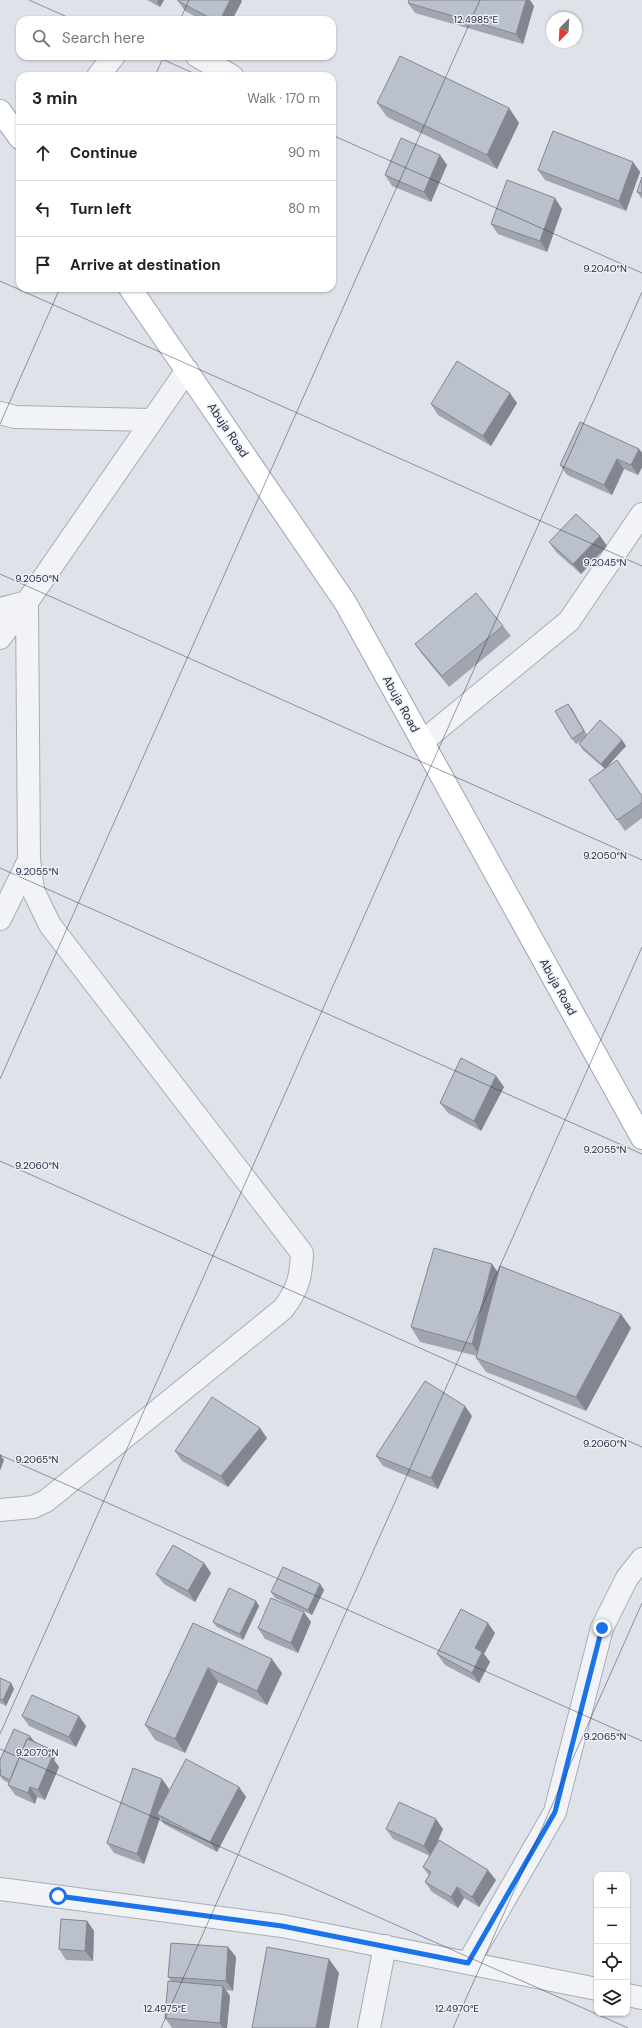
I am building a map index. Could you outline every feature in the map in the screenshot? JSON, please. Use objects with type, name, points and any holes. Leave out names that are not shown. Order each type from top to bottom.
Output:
[{"type":"main road","points":[[0,111],[16,133]]},
{"type":"main road","name":"Abuja Road","points":[[133,292],[345,602],[642,1138]]},
{"type":"street","points":[[101,72],[111,60]]},
{"type":"street","points":[[204,60],[225,72]]},
{"type":"street","points":[[0,638],[27,602],[187,370]]},
{"type":"street","points":[[0,413],[14,417],[152,420]]},
{"type":"street","points":[[422,742],[569,621],[642,514]]},
{"type":"street","points":[[0,609],[27,602]]},
{"type":"street","points":[[0,1510],[33,1507],[46,1502],[283,1309],[296,1292],[301,1275],[302,1260],[302,1253],[50,925],[33,890],[29,860],[27,602]]},
{"type":"street","points":[[0,919],[29,860]]},
{"type":"street","points":[[468,1963],[555,1812],[602,1628],[626,1578],[642,1559]]},
{"type":"street","points":[[0,1889],[282,1926],[594,1988]]},
{"type":"street","points":[[369,2028],[385,1946]]},
{"type":"street","points":[[630,1996],[642,1998]]},
{"type":"building","points":[[230,0],[222,16],[206,16],[178,1]]},
{"type":"building","points":[[409,0],[526,0],[516,34],[408,3]]},
{"type":"building","points":[[400,56],[509,108],[487,155],[377,103]]},
{"type":"building","points":[[553,131],[633,162],[619,201],[538,170]]},
{"type":"building","points":[[401,138],[440,155],[424,192],[385,175]]},
{"type":"building","points":[[642,177],[642,193],[637,192]]},
{"type":"building","points":[[507,180],[555,198],[540,241],[491,224]]},
{"type":"building","points":[[457,361],[510,393],[483,436],[431,404]]},
{"type":"building","points":[[580,422],[639,449],[631,465],[617,459],[604,485],[560,465]]},
{"type":"building","points":[[576,514],[600,536],[573,564],[549,542]]},
{"type":"building","points":[[476,593],[503,626],[442,676],[415,644]]},
{"type":"building","points":[[568,704],[584,731],[572,739],[555,711]]},
{"type":"building","points":[[600,720],[622,740],[601,764],[579,744]]},
{"type":"building","points":[[617,760],[642,796],[642,803],[617,820],[589,780]]},
{"type":"building","points":[[461,1058],[496,1076],[474,1121],[440,1103]]},
{"type":"building","points":[[434,1248],[492,1264],[472,1344],[411,1327]]},
{"type":"building","points":[[500,1266],[621,1314],[576,1397],[476,1358]]},
{"type":"building","points":[[425,1381],[465,1406],[431,1478],[376,1456]]},
{"type":"building","points":[[212,1397],[260,1428],[221,1476],[175,1451]]},
{"type":"building","points":[[173,1545],[204,1563],[188,1591],[156,1574]]},
{"type":"building","points":[[283,1567],[320,1584],[308,1610],[271,1592]]},
{"type":"building","points":[[229,1588],[256,1601],[240,1634],[213,1622]]},
{"type":"building","points":[[271,1598],[304,1612],[291,1643],[258,1628]]},
{"type":"building","points":[[461,1609],[488,1623],[475,1648],[482,1652],[472,1673],[437,1654]]},
{"type":"building","points":[[193,1623],[272,1659],[257,1691],[208,1668],[175,1739],[145,1725]]},
{"type":"building","points":[[0,1678],[11,1683],[3,1700],[0,1699]]},
{"type":"building","points":[[32,1695],[79,1716],[69,1737],[22,1716]]},
{"type":"building","points":[[14,1729],[30,1736],[27,1739],[10,1780],[0,1775],[0,1760]]},
{"type":"building","points":[[27,1739],[48,1748],[45,1755],[52,1757],[38,1790],[30,1787],[28,1793],[8,1785]]},
{"type":"building","points":[[186,1759],[239,1787],[210,1842],[157,1814]]},
{"type":"building","points":[[133,1768],[162,1779],[137,1854],[107,1843]]},
{"type":"building","points":[[399,1802],[436,1819],[424,1846],[386,1829]]},
{"type":"building","points":[[439,1840],[488,1870],[472,1897],[457,1887],[451,1897],[425,1882],[431,1872],[423,1867]]},
{"type":"building","points":[[61,1919],[87,1921],[85,1951],[59,1949]]},
{"type":"building","points":[[171,1943],[228,1947],[226,1981],[168,1977]]},
{"type":"building","points":[[267,1947],[329,1959],[316,2028],[252,2028]]},
{"type":"building","points":[[168,1981],[223,1986],[220,2023],[165,2018]]},
{"type":"route","points":[[58,1896],[282,1926],[468,1963],[555,1812],[602,1628]]}]
